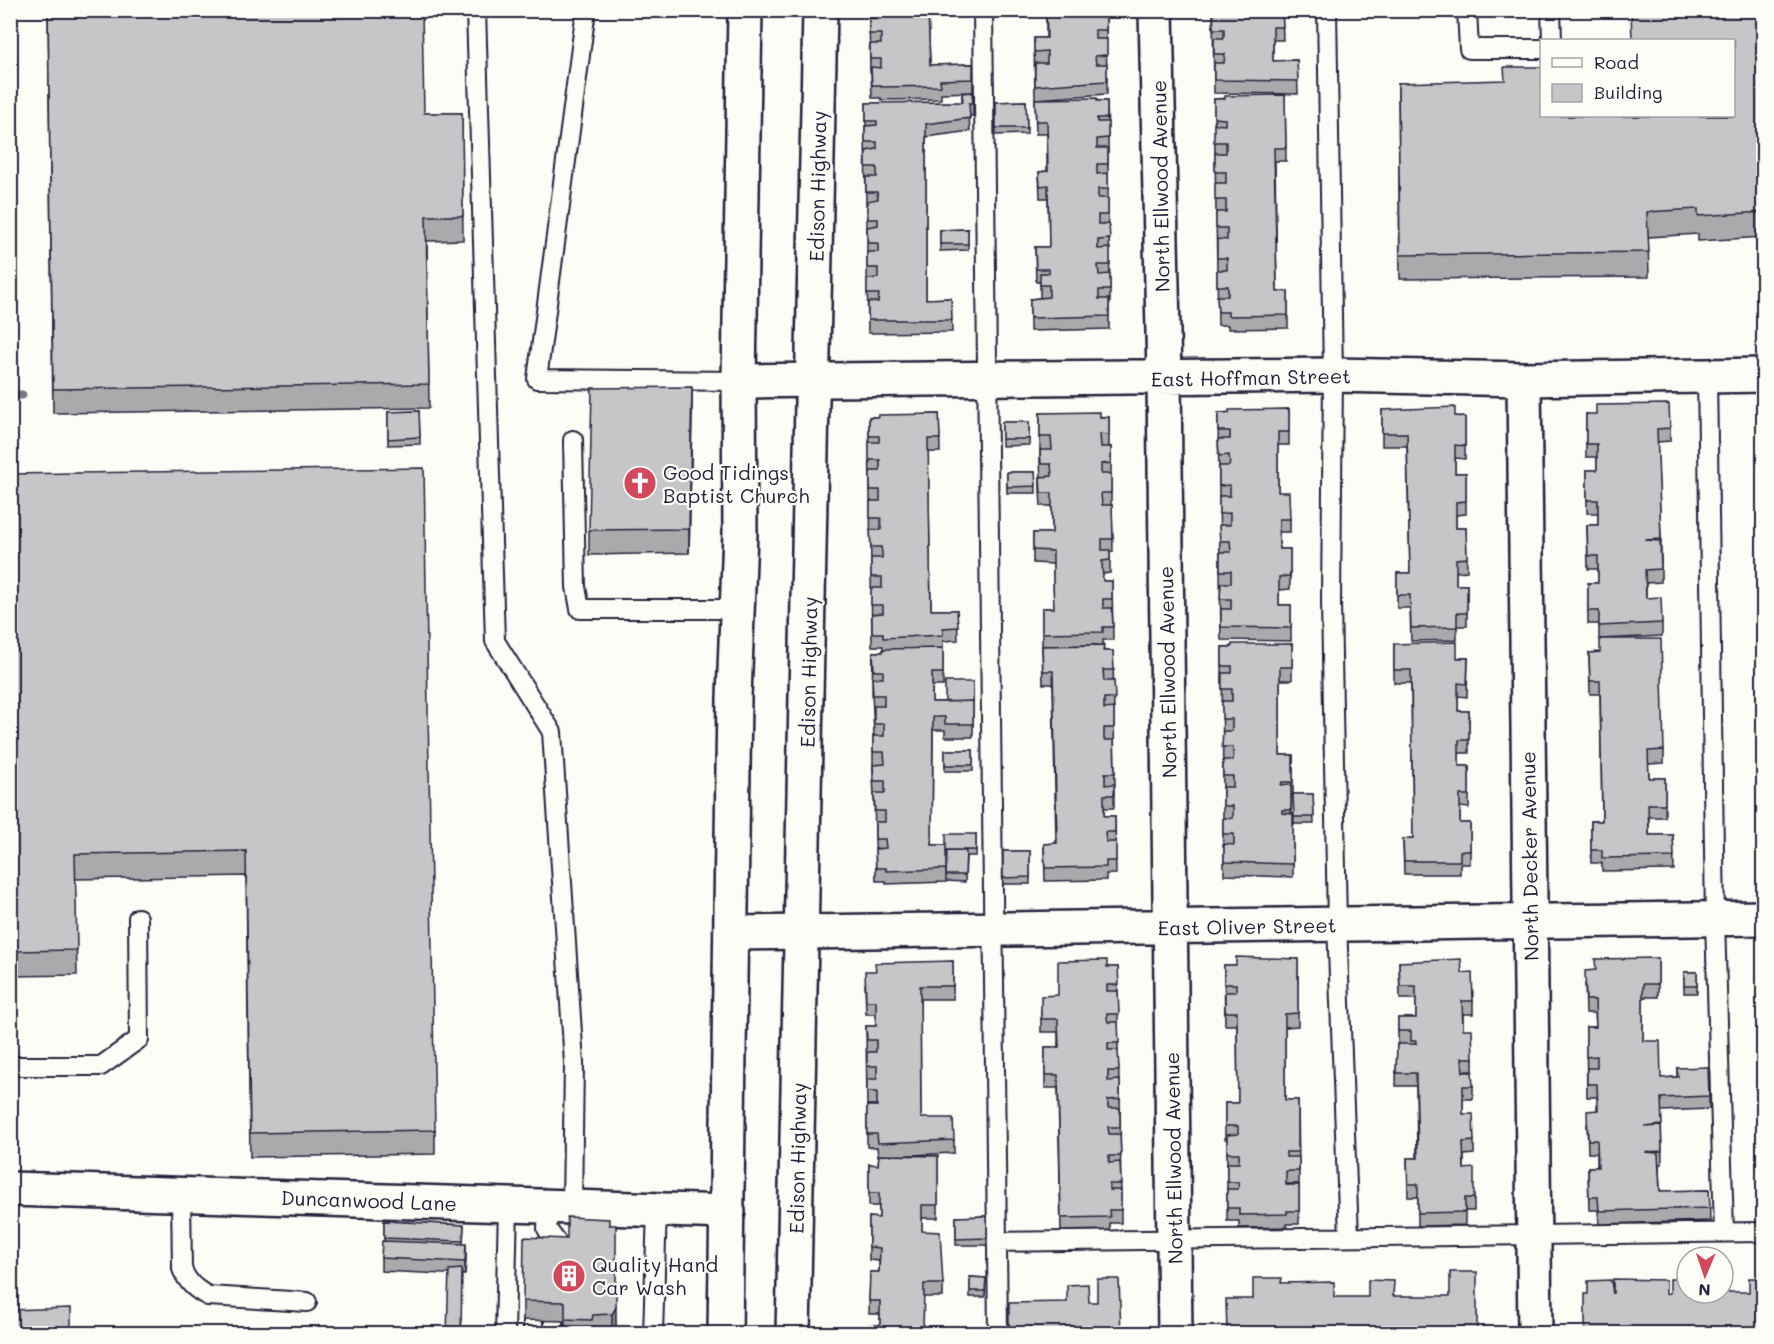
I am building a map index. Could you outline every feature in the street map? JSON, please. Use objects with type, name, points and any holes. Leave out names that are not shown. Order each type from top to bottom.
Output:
[{"type":"street","points":[[725,1334],[745,10]]},
{"type":"street","name":"Edison Highway","points":[[793,1334],[803,932],[820,10]]},
{"type":"street","name":"North Ellwood Avenue","points":[[1156,10],[1164,378],[1175,1334]]},
{"type":"street","name":"East Hoffman Street","points":[[739,381],[1333,375],[1524,379],[1764,375]]},
{"type":"street","name":"North Decker Avenue","points":[[1524,379],[1534,1334]]},
{"type":"street","name":"East Oliver Street","points":[[731,933],[1764,918]]},
{"type":"street","name":"Duncanwood Lane","points":[[10,1189],[508,1205],[551,1221],[657,1209],[728,1212]]},
{"type":"lane","points":[[476,10],[495,641],[552,732],[574,1063],[551,1221],[558,1244],[557,1258]]},
{"type":"lane","points":[[586,10],[537,378],[739,381]]},
{"type":"lane","points":[[983,10],[998,1334]]},
{"type":"lane","points":[[1328,10],[1333,375],[1331,602],[1337,924],[1349,1237]]},
{"type":"lane","points":[[1467,10],[1469,49],[1540,49]]},
{"type":"lane","points":[[1551,10],[1552,39]]},
{"type":"lane","points":[[1707,376],[1715,919],[1724,1232]]},
{"type":"lane","points":[[573,440],[576,587],[580,609],[737,609]]},
{"type":"lane","points":[[10,1066],[101,1066],[139,1039],[138,918]]},
{"type":"lane","points":[[181,1195],[182,1269],[186,1280],[196,1290],[208,1296],[307,1302]]},
{"type":"lane","points":[[505,1334],[508,1205]]},
{"type":"lane","points":[[653,1334],[657,1209]]},
{"type":"lane","points":[[996,1242],[1764,1232]]},
{"type":"building","points":[[48,10],[422,10],[424,113],[462,113],[463,216],[426,216],[429,384],[53,389]]},
{"type":"building","points":[[881,10],[928,10],[930,65],[973,64],[973,79],[940,80],[941,86],[881,87],[881,85],[872,85],[871,67],[881,68],[881,59],[870,59],[870,44],[881,44],[881,34],[869,34],[869,18],[880,19]]},
{"type":"building","points":[[1046,10],[1095,10],[1095,15],[1106,15],[1106,30],[1095,30],[1095,39],[1107,39],[1107,55],[1095,56],[1096,64],[1107,64],[1107,81],[1035,86],[1035,63],[1047,63],[1047,51],[1034,52],[1034,38],[1047,38]]},
{"type":"building","points":[[1224,10],[1282,10],[1283,27],[1273,27],[1273,61],[1297,60],[1298,81],[1214,80],[1214,63],[1224,63],[1225,54],[1214,54],[1214,38],[1224,38],[1224,29],[1213,29],[1214,13]]},
{"type":"building","points":[[1631,10],[1764,10],[1764,212],[1698,216],[1698,209],[1647,212],[1649,252],[1400,255],[1398,83],[1505,80],[1504,67],[1540,67],[1540,117],[1735,117],[1735,39],[1632,39]]},
{"type":"building","points":[[972,92],[973,103],[969,103],[970,118],[926,124],[926,299],[951,298],[952,320],[868,320],[868,302],[878,302],[879,294],[867,294],[867,279],[878,278],[878,268],[867,268],[867,252],[878,252],[878,243],[868,243],[867,227],[878,225],[878,219],[868,219],[867,201],[878,199],[877,192],[866,192],[866,177],[877,177],[877,167],[866,167],[866,151],[877,149],[877,142],[865,142],[865,126],[877,125],[877,121],[866,121],[866,103],[963,102],[962,93]]},
{"type":"building","points":[[1285,95],[1286,148],[1274,148],[1277,292],[1288,291],[1288,315],[1228,316],[1228,312],[1218,312],[1217,296],[1228,296],[1228,286],[1217,286],[1217,270],[1227,270],[1227,258],[1217,258],[1217,239],[1227,240],[1227,228],[1216,228],[1216,212],[1226,212],[1226,200],[1215,200],[1215,183],[1226,183],[1226,172],[1215,172],[1215,153],[1226,153],[1226,142],[1214,142],[1214,124],[1225,125],[1225,119],[1214,118],[1214,99],[1225,99],[1225,96]]},
{"type":"building","points":[[1097,98],[1097,101],[1107,101],[1107,118],[1097,118],[1097,122],[1108,122],[1108,138],[1097,139],[1097,148],[1108,148],[1108,164],[1097,164],[1097,174],[1108,173],[1108,189],[1098,189],[1098,198],[1108,198],[1108,215],[1098,215],[1098,224],[1109,224],[1110,239],[1098,240],[1098,249],[1110,248],[1110,265],[1098,265],[1099,275],[1110,274],[1110,290],[1099,290],[1099,299],[1109,299],[1109,316],[1030,318],[1030,299],[1049,297],[1049,285],[1040,285],[1040,273],[1049,273],[1049,269],[1036,269],[1035,247],[1049,247],[1048,185],[1040,186],[1039,172],[1048,171],[1047,121],[1036,121],[1035,99]]},
{"type":"building","points":[[1026,101],[1027,128],[996,128],[996,102]]},
{"type":"building","points":[[968,229],[968,244],[940,244],[940,230]]},
{"type":"building","name":"Good Tidings Baptist Church","points":[[692,387],[689,529],[589,530],[592,388]]},
{"type":"building","points":[[1669,404],[1670,428],[1657,429],[1661,539],[1645,540],[1660,541],[1661,569],[1645,570],[1646,598],[1661,597],[1662,623],[1599,626],[1599,611],[1588,611],[1588,583],[1598,583],[1598,556],[1588,556],[1587,525],[1598,525],[1598,500],[1587,500],[1587,470],[1597,470],[1597,444],[1586,444],[1586,414],[1596,414],[1596,405]]},
{"type":"building","points":[[1455,407],[1455,416],[1465,417],[1465,446],[1455,445],[1455,473],[1466,473],[1466,501],[1456,502],[1456,528],[1466,528],[1467,558],[1456,559],[1456,585],[1467,585],[1467,613],[1457,613],[1457,627],[1411,628],[1410,595],[1397,595],[1397,573],[1410,573],[1407,433],[1382,433],[1382,410]]},
{"type":"building","points":[[1289,409],[1289,432],[1278,432],[1278,492],[1289,492],[1290,519],[1279,519],[1279,549],[1290,549],[1290,576],[1279,577],[1279,605],[1291,605],[1291,628],[1221,627],[1221,609],[1231,609],[1231,599],[1220,599],[1221,583],[1231,583],[1231,571],[1220,571],[1220,552],[1231,552],[1230,541],[1220,541],[1219,525],[1230,525],[1230,513],[1219,514],[1219,496],[1230,496],[1230,485],[1219,486],[1219,466],[1229,466],[1230,462],[1229,455],[1219,456],[1218,439],[1230,439],[1230,431],[1218,431],[1218,413],[1229,413],[1229,410]]},
{"type":"building","points":[[419,411],[420,437],[388,439],[388,412]]},
{"type":"building","points":[[1100,412],[1100,417],[1109,417],[1109,435],[1100,434],[1101,447],[1111,447],[1111,463],[1101,464],[1101,474],[1111,474],[1111,493],[1101,493],[1102,505],[1112,505],[1113,539],[1102,539],[1102,550],[1110,550],[1110,560],[1102,561],[1103,581],[1112,581],[1112,599],[1103,599],[1103,608],[1112,608],[1113,627],[1103,627],[1103,632],[1042,633],[1042,608],[1054,608],[1053,551],[1033,550],[1033,533],[1052,533],[1052,493],[1041,493],[1040,477],[1052,476],[1051,464],[1041,464],[1040,450],[1052,450],[1051,437],[1040,437],[1040,413]]},
{"type":"building","points":[[939,414],[940,439],[928,439],[931,610],[957,610],[958,627],[943,628],[943,635],[883,638],[883,633],[872,633],[872,614],[883,613],[883,605],[871,605],[871,588],[882,588],[882,577],[871,577],[871,558],[882,558],[882,553],[881,547],[871,547],[870,530],[881,530],[881,518],[870,518],[870,501],[880,501],[880,490],[870,490],[870,471],[880,471],[880,460],[869,460],[869,442],[879,442],[879,436],[869,436],[869,417]]},
{"type":"building","points":[[1002,422],[1029,422],[1029,439],[1002,439]]},
{"type":"building","points":[[424,468],[435,1130],[250,1133],[246,851],[75,854],[77,950],[10,951],[10,474]]},
{"type":"building","points":[[1007,472],[1035,472],[1036,486],[1007,487]]},
{"type":"building","points":[[1600,639],[1661,639],[1664,750],[1648,751],[1649,778],[1665,778],[1665,804],[1648,804],[1649,835],[1673,835],[1674,857],[1602,858],[1602,850],[1591,850],[1591,821],[1602,821],[1602,807],[1600,681],[1590,681],[1589,653],[1600,652]]},
{"type":"building","points":[[1457,642],[1457,658],[1468,658],[1467,684],[1458,683],[1458,711],[1469,711],[1469,740],[1459,740],[1459,766],[1469,766],[1469,795],[1460,795],[1460,823],[1470,823],[1470,851],[1460,851],[1460,861],[1404,861],[1403,839],[1413,838],[1411,670],[1394,670],[1394,644]]},
{"type":"building","points":[[1232,644],[1292,644],[1292,667],[1280,667],[1280,755],[1293,755],[1293,782],[1282,782],[1281,785],[1291,784],[1291,810],[1282,810],[1282,813],[1293,814],[1293,864],[1224,862],[1224,844],[1234,845],[1234,834],[1223,834],[1223,818],[1233,818],[1233,806],[1223,806],[1223,787],[1233,787],[1233,776],[1223,776],[1223,760],[1233,760],[1233,747],[1222,747],[1223,731],[1232,731],[1232,719],[1222,719],[1222,701],[1232,701],[1232,689],[1222,689],[1222,673],[1232,673],[1232,666],[1222,666],[1222,647],[1232,647]]},
{"type":"building","points":[[1104,645],[1103,651],[1113,651],[1114,670],[1103,670],[1104,681],[1114,681],[1115,698],[1104,698],[1104,709],[1114,708],[1114,728],[1104,728],[1104,740],[1114,740],[1115,773],[1105,773],[1105,785],[1114,784],[1114,795],[1104,795],[1104,816],[1115,816],[1115,832],[1105,832],[1106,842],[1116,842],[1116,861],[1106,861],[1106,867],[1045,868],[1044,844],[1057,843],[1053,671],[1043,671],[1042,646]]},
{"type":"building","points":[[943,648],[943,673],[932,673],[932,702],[973,701],[973,724],[945,724],[945,717],[933,717],[932,845],[946,845],[946,869],[886,871],[886,868],[876,868],[875,849],[886,848],[885,839],[875,839],[875,822],[885,822],[885,811],[875,811],[874,793],[885,793],[885,781],[874,781],[873,765],[885,764],[884,752],[873,752],[873,736],[884,736],[884,724],[874,724],[874,706],[884,706],[884,695],[873,695],[872,678],[883,678],[883,671],[874,671],[873,652],[883,652],[883,649]]},
{"type":"building","points":[[945,682],[973,682],[973,701],[945,702]]},
{"type":"building","points":[[945,750],[973,750],[973,765],[945,765]]},
{"type":"building","points":[[1293,794],[1313,794],[1314,817],[1294,817]]},
{"type":"building","points":[[946,834],[976,834],[976,850],[946,850]]},
{"type":"building","points":[[947,851],[966,851],[965,875],[946,875]]},
{"type":"building","points":[[1003,851],[1030,851],[1030,877],[1003,878]]},
{"type":"building","points":[[1236,957],[1298,959],[1298,1013],[1285,1014],[1285,1100],[1298,1100],[1298,1152],[1286,1152],[1286,1157],[1299,1157],[1299,1171],[1286,1171],[1286,1185],[1299,1185],[1299,1211],[1287,1211],[1287,1214],[1239,1215],[1239,1208],[1227,1208],[1227,1189],[1238,1189],[1239,1182],[1227,1182],[1227,1163],[1239,1163],[1239,1153],[1227,1153],[1227,1135],[1238,1134],[1238,1126],[1225,1126],[1225,1103],[1238,1103],[1237,1012],[1225,1012],[1225,992],[1236,992],[1236,984],[1224,984],[1224,965],[1236,965]]},
{"type":"building","points":[[1658,958],[1658,984],[1643,984],[1643,1041],[1660,1041],[1661,1078],[1678,1077],[1677,1068],[1708,1067],[1709,1096],[1661,1098],[1662,1125],[1645,1127],[1661,1126],[1662,1151],[1645,1152],[1658,1153],[1660,1191],[1709,1190],[1710,1208],[1599,1211],[1598,1197],[1589,1197],[1588,1167],[1598,1167],[1597,1140],[1588,1140],[1587,1111],[1598,1110],[1597,1084],[1587,1084],[1587,1068],[1597,1068],[1597,1056],[1586,1057],[1586,1027],[1596,1027],[1595,1000],[1586,1000],[1585,971],[1596,970],[1595,959]]},
{"type":"building","points":[[1461,959],[1462,973],[1472,972],[1473,1001],[1462,1001],[1463,1029],[1472,1029],[1473,1058],[1462,1058],[1463,1072],[1472,1072],[1473,1086],[1463,1086],[1463,1114],[1473,1114],[1474,1141],[1463,1142],[1464,1169],[1474,1168],[1474,1198],[1465,1198],[1465,1212],[1418,1213],[1418,1184],[1408,1184],[1407,1158],[1418,1158],[1416,1073],[1396,1073],[1397,1044],[1416,1044],[1416,1041],[1411,1041],[1411,1031],[1398,1031],[1398,1018],[1416,1018],[1416,986],[1400,986],[1399,962]]},
{"type":"building","points":[[1107,960],[1107,967],[1118,967],[1119,985],[1107,985],[1107,991],[1118,991],[1119,1014],[1107,1014],[1108,1022],[1118,1022],[1119,1043],[1108,1043],[1108,1050],[1118,1050],[1119,1071],[1108,1071],[1108,1081],[1120,1080],[1120,1099],[1108,1100],[1108,1108],[1120,1108],[1120,1127],[1108,1127],[1109,1134],[1120,1134],[1121,1156],[1109,1156],[1109,1163],[1120,1162],[1121,1184],[1109,1184],[1109,1190],[1121,1190],[1121,1210],[1109,1210],[1110,1217],[1061,1218],[1058,1075],[1045,1075],[1045,1047],[1059,1047],[1058,1019],[1041,1019],[1041,996],[1058,995],[1058,961]]},
{"type":"building","points":[[953,961],[953,986],[920,986],[921,1118],[953,1118],[954,1140],[878,1143],[877,1134],[867,1134],[867,1106],[877,1106],[877,1092],[867,1092],[867,1079],[877,1079],[877,1066],[867,1066],[867,1052],[876,1052],[876,1040],[867,1040],[866,1026],[876,1026],[876,1001],[866,1001],[865,971],[876,971],[875,963]]},
{"type":"building","points":[[1684,972],[1697,972],[1697,986],[1684,986]]},
{"type":"building","points":[[879,1155],[938,1156],[938,1205],[922,1205],[922,1231],[940,1232],[943,1284],[924,1284],[923,1334],[870,1334],[870,1325],[880,1325],[880,1301],[869,1301],[870,1272],[879,1272],[880,1248],[869,1247],[869,1217],[879,1218],[879,1193],[869,1193],[869,1164],[878,1165]]},
{"type":"building","points":[[987,1216],[987,1238],[956,1239],[956,1217]]},
{"type":"building","name":"Quality Hand Car Wash","points":[[567,1217],[609,1219],[609,1225],[616,1225],[616,1307],[612,1314],[593,1315],[592,1320],[565,1319],[565,1302],[523,1301],[524,1237],[567,1239]]},
{"type":"building","points":[[384,1221],[464,1225],[463,1241],[384,1238]]},
{"type":"building","points":[[382,1241],[466,1244],[465,1262],[381,1258]]},
{"type":"building","points":[[462,1269],[461,1334],[447,1334],[449,1270]]},
{"type":"building","points":[[1450,1272],[1477,1272],[1477,1334],[1227,1334],[1226,1299],[1253,1299],[1253,1278],[1282,1278],[1281,1283],[1334,1282],[1334,1297],[1368,1297],[1368,1280],[1394,1281],[1393,1296],[1450,1296]]},
{"type":"building","points":[[970,1277],[986,1278],[985,1291],[970,1291]]},
{"type":"building","points":[[1749,1278],[1764,1278],[1764,1334],[1585,1334],[1585,1294],[1588,1294],[1588,1281],[1611,1280],[1613,1294],[1613,1279],[1666,1280],[1666,1294],[1670,1293],[1670,1279],[1675,1279],[1675,1305],[1735,1305],[1735,1292],[1749,1292]]},
{"type":"building","points":[[1097,1279],[1119,1279],[1121,1334],[1009,1334],[1009,1303],[1067,1302],[1067,1285],[1088,1284],[1089,1302],[1097,1302]]},
{"type":"building","points":[[71,1308],[71,1334],[10,1334],[10,1310]]},
{"type":"waterway","points":[[10,395],[22,395]]},
{"type":"place","name":"Good Tidings Baptist Church","points":[[640,483]]},
{"type":"place","name":"Quality Hand Car Wash","points":[[569,1276]]}]
